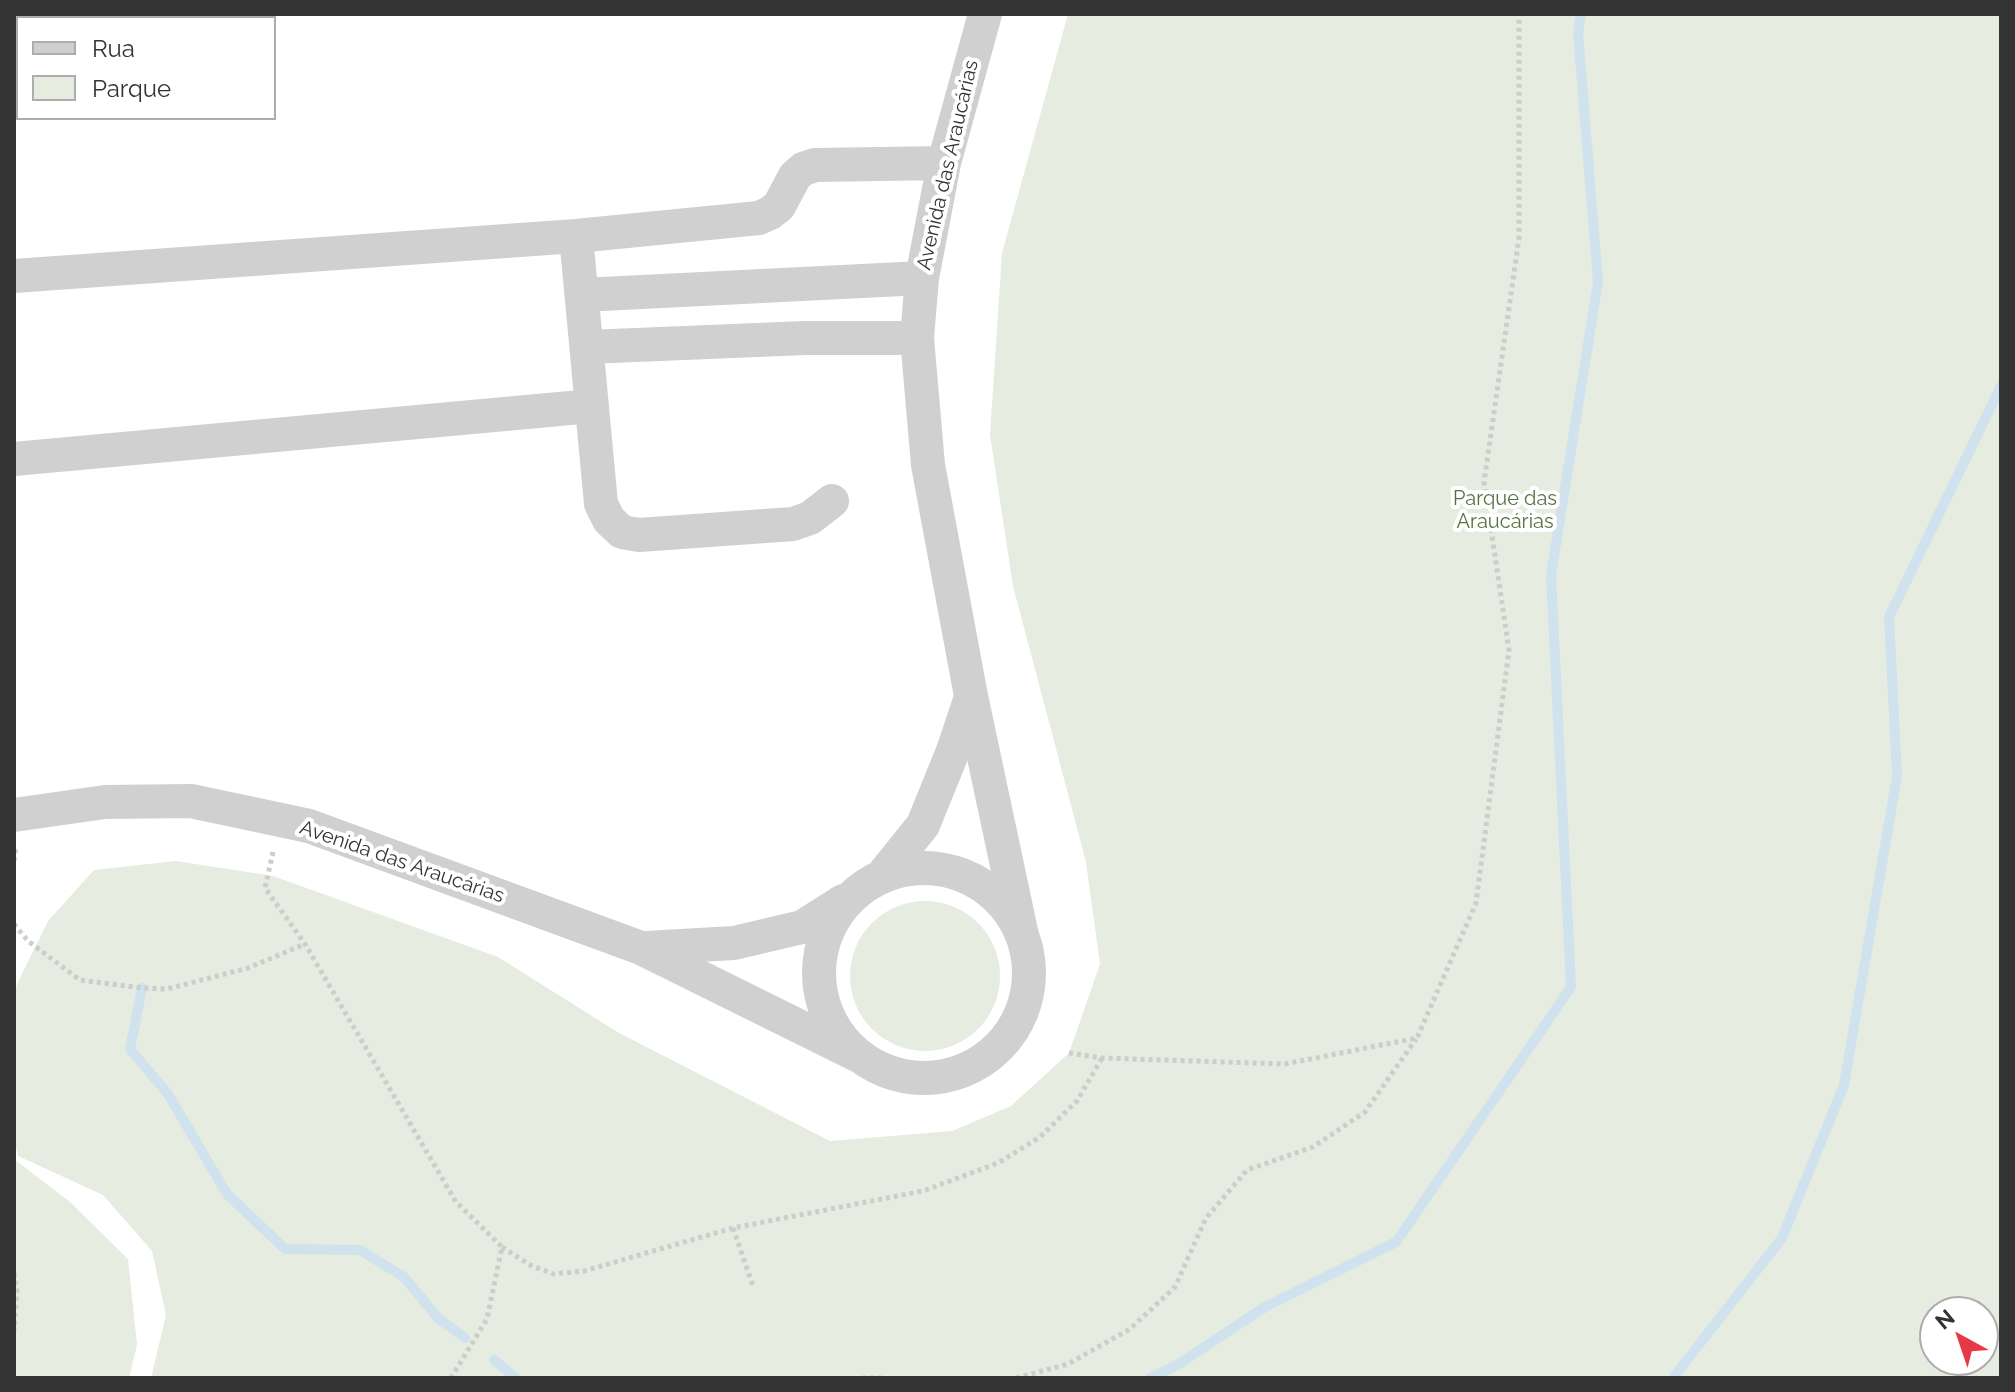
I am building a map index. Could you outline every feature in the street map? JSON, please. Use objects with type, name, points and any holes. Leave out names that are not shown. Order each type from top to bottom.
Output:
[{"type":"street","name":"Avenida das Araucárias","points":[[14,815],[105,802],[191,801],[309,826],[641,948],[889,1073],[925,1078],[961,1072],[992,1053],[1014,1027],[1027,997],[1029,963],[971,696],[928,465],[917,338],[922,278],[944,163],[985,14]]},
{"type":"street","points":[[14,276],[576,236],[759,218],[779,206],[795,176],[815,165],[944,163]]},
{"type":"street","points":[[576,236],[601,504],[609,520],[622,532],[639,535],[793,524],[810,518],[832,501]]},
{"type":"street","points":[[582,295],[922,278]]},
{"type":"street","points":[[800,284],[806,338]]},
{"type":"street","points":[[587,347],[806,338],[917,338]]},
{"type":"street","points":[[14,459],[592,406]]},
{"type":"street","name":"Avenida das Araucárias","points":[[857,1055],[833,1028],[820,994],[819,957],[831,923],[923,825],[971,696]]},
{"type":"street","name":"Avenida das Araucárias","points":[[641,948],[734,943],[802,927],[868,885],[914,867],[947,870],[978,882],[1004,903],[1021,931]]},
{"type":"path","points":[[1016,1378],[1068,1364],[1130,1329],[1175,1287],[1206,1218],[1247,1170],[1313,1147],[1365,1112],[1417,1038],[1476,903],[1509,650],[1484,482],[1519,238],[1519,14]]},
{"type":"path","points":[[274,846],[265,888],[305,944],[456,1202],[502,1247],[530,1265],[554,1274],[584,1271],[733,1228],[923,1191],[998,1163],[1040,1137],[1077,1101],[1102,1058]]},
{"type":"path","points":[[14,924],[28,941],[80,980],[142,988],[167,989],[248,968],[305,944]]},
{"type":"path","points":[[1069,1053],[1102,1058],[1285,1064],[1417,1038]]},
{"type":"path","points":[[733,1228],[753,1286]]},
{"type":"path","points":[[451,1378],[487,1319],[502,1247]]},
{"type":"path","points":[[14,1273],[17,1291],[14,1332]]},
{"type":"path","points":[[862,1378],[886,1378]]},
{"type":"green space","name":"Parque das Araucárias","points":[[1068,14],[2001,14],[2001,1378],[151,1378],[166,1315],[152,1251],[103,1195],[18,1156],[14,1138],[14,998],[17,984],[48,921],[94,870],[176,861],[273,876],[498,957],[619,1033],[830,1141],[952,1131],[1011,1106],[1069,1053],[1100,964],[1086,862],[1013,586],[990,435],[1002,253]]},
{"type":"green space","points":[[925,901],[954,907],[978,923],[994,947],[1000,976],[994,1005],[978,1029],[954,1045],[925,1051],[896,1045],[872,1029],[856,1005],[850,976],[856,947],[872,923],[896,907]]},
{"type":"green space","points":[[14,1159],[70,1202],[128,1259],[137,1345],[129,1378],[14,1378]]},
{"type":"waterway","points":[[1150,1378],[1177,1365],[1265,1307],[1396,1242],[1571,987],[1551,575],[1598,282],[1578,33],[1581,14]]},
{"type":"waterway","points":[[1673,1378],[1782,1238],[1844,1085],[1897,776],[1889,617],[2001,386]]},
{"type":"waterway","points":[[142,988],[130,1049],[168,1094],[227,1194],[285,1249],[360,1250],[404,1277],[438,1318],[465,1338]]},
{"type":"waterway","points":[[494,1360],[516,1378]]}]
